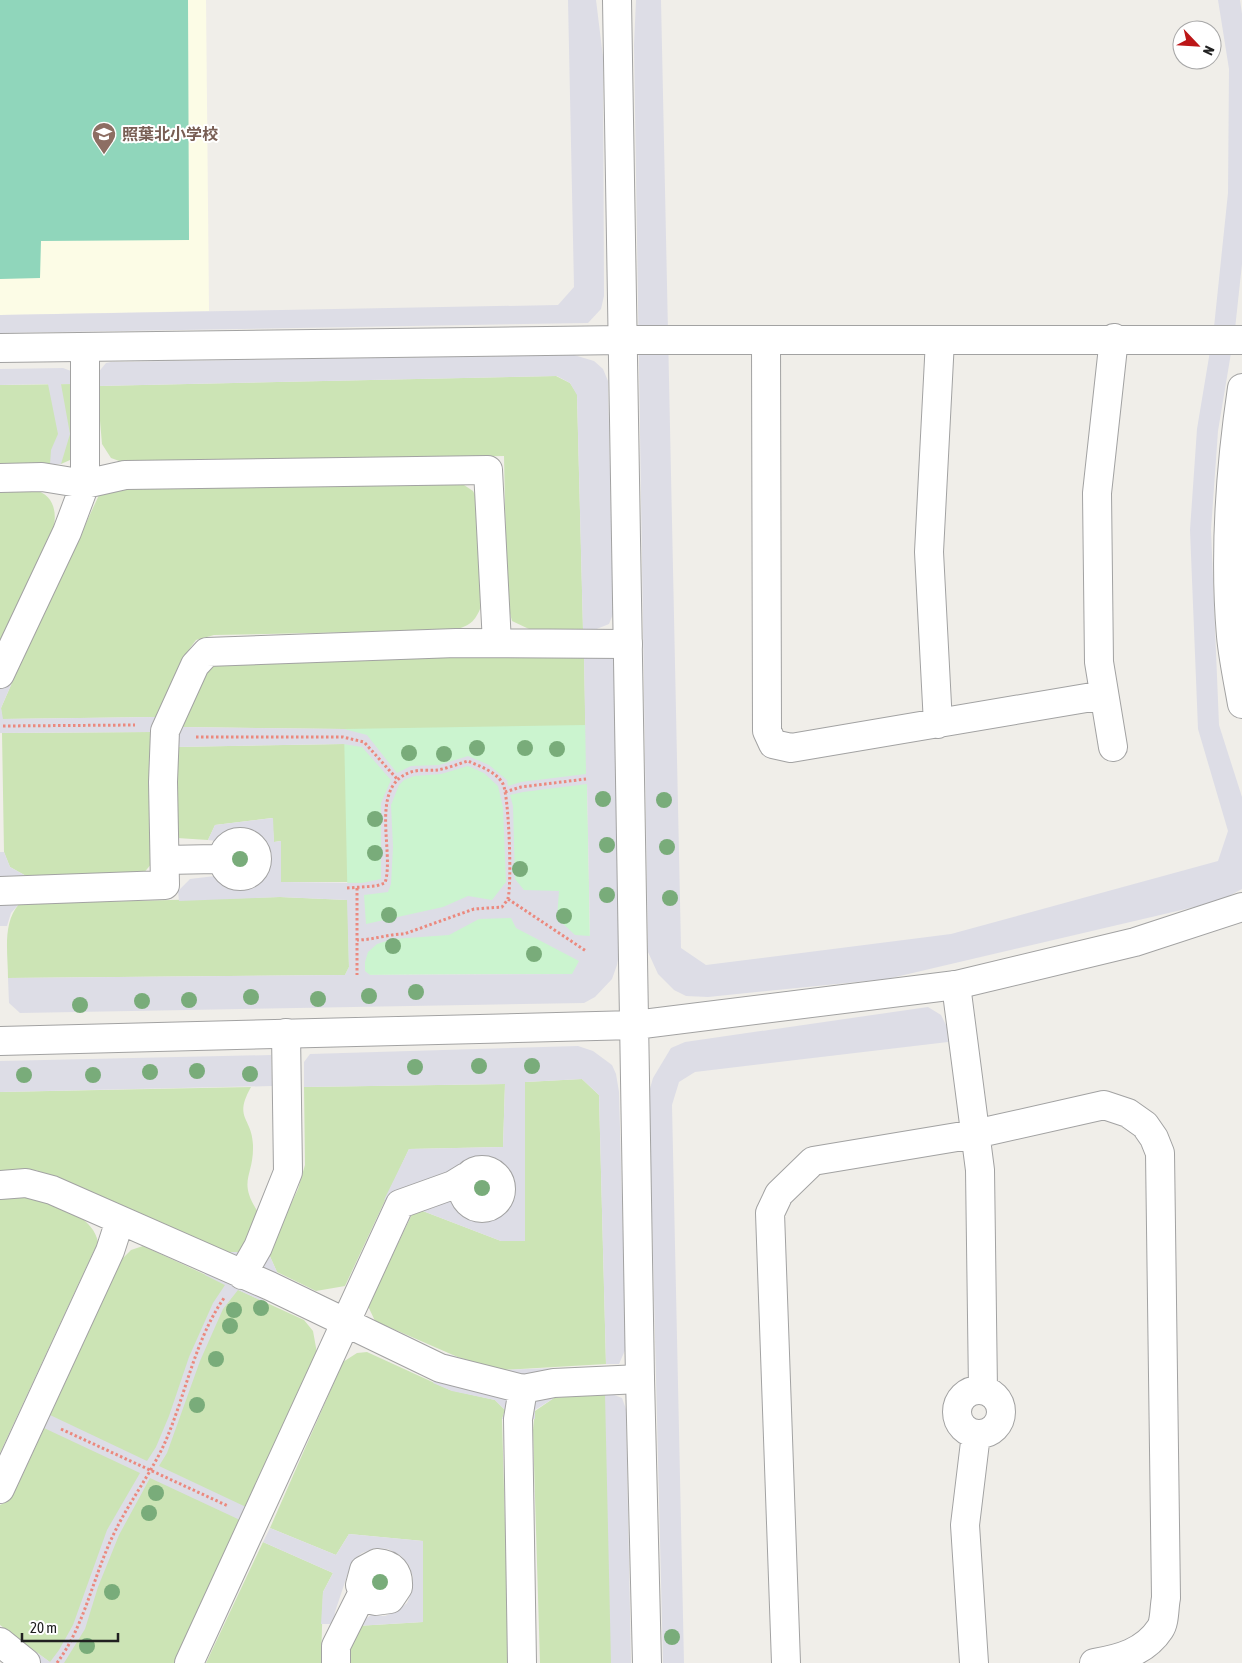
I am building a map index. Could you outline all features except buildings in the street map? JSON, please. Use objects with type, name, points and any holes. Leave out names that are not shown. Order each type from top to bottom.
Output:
[{"type":"street","points":[[617,0],[640,1379],[647,1663]]},
{"type":"street","points":[[1113,747],[1099,662],[1097,494],[1114,338]]},
{"type":"street","points":[[0,348],[623,340],[1114,338],[1242,340]]},
{"type":"street","points":[[766,340],[767,731],[773,744],[791,748],[1104,694]]},
{"type":"street","points":[[938,724],[929,552],[940,340]]},
{"type":"street","points":[[0,674],[67,532],[85,484],[85,346]]},
{"type":"street","points":[[1242,388],[1237,464],[1228,530],[1231,627],[1242,704]]},
{"type":"street","points":[[0,478],[42,477],[85,484],[125,476],[488,470],[498,643]]},
{"type":"street","points":[[0,891],[166,886],[163,782],[166,731],[195,665],[207,652],[498,643],[628,644]]},
{"type":"street","points":[[165,860],[216,859],[223,855]]},
{"type":"street","points":[[0,1041],[635,1024],[956,985],[1135,942],[1242,907]]},
{"type":"street","points":[[956,985],[980,1170],[983,1390],[973,1391],[964,1396],[959,1404],[957,1414],[967,1430],[976,1434],[965,1526],[974,1663]]},
{"type":"street","points":[[235,1284],[258,1247],[288,1172],[286,1033]]},
{"type":"street","points":[[786,1663],[770,1214],[779,1194],[814,1160],[975,1134],[1104,1105],[1128,1113],[1145,1125],[1154,1138],[1160,1154],[1166,1598],[1161,1628],[1148,1642],[1124,1658],[1094,1663]]},
{"type":"street","points":[[189,1663],[400,1204],[453,1185],[466,1177]]},
{"type":"street","points":[[0,1185],[26,1183],[52,1190],[120,1220],[235,1284],[346,1322],[440,1368],[523,1389],[554,1383],[640,1379]]},
{"type":"street","points":[[0,1490],[110,1250],[120,1220]]},
{"type":"street","points":[[522,1663],[518,1419],[523,1389]]},
{"type":"street","points":[[336,1663],[336,1646],[363,1592]]},
{"type":"street","points":[[0,1642],[26,1663]]},
{"type":"path","points":[[3,726],[154,725],[177,737],[343,737],[364,742],[398,780]]},
{"type":"path","points":[[347,888],[385,883],[387,876],[386,804],[390,790],[398,780],[413,771],[440,770],[468,761],[486,769],[502,783],[508,807],[510,881],[508,899],[502,907],[474,909],[404,934],[392,934],[376,939],[357,940]]},
{"type":"path","points":[[504,792],[521,786],[586,780]]},
{"type":"path","points":[[357,888],[357,975]]},
{"type":"path","points":[[508,899],[586,951]]},
{"type":"path","points":[[57,1663],[79,1626],[113,1532],[150,1470],[175,1418],[206,1332],[235,1284]]},
{"type":"path","points":[[55,1426],[234,1510]]},
{"type":"shaded area","name":"照葉北小学校","points":[[0,0],[206,0],[209,311],[0,315]]},
{"type":"shaded area","points":[[568,0],[596,0],[603,57],[604,296],[601,309],[588,323],[0,333],[0,315],[558,305],[574,287]]},
{"type":"shaded area","points":[[636,0],[661,0],[681,948],[706,965],[951,934],[1218,861],[1228,831],[1198,729],[1190,530],[1197,429],[1214,327],[1228,193],[1229,69],[1218,0],[1240,0],[1242,14],[1242,264],[1235,329],[1218,431],[1211,530],[1219,725],[1242,797],[1242,889],[1220,901],[887,979],[708,997],[686,996],[674,990],[658,974],[648,952],[634,45]]},
{"type":"shaded area","points":[[574,355],[594,361],[603,369],[608,381],[613,614],[609,624],[594,630],[583,629],[577,395],[570,383],[557,376],[97,386],[97,374],[106,363],[111,362]]},
{"type":"shaded area","points":[[63,368],[71,371],[74,384],[61,384],[70,434],[61,464],[50,464],[51,450],[58,434],[48,384],[0,385],[0,369]]},
{"type":"shaded area","points":[[584,654],[608,656],[614,659],[621,943],[612,979],[595,997],[584,1003],[20,1013],[9,1003],[8,978],[345,975],[349,967],[347,900],[280,897],[179,901],[178,891],[190,879],[215,876],[232,888],[244,888],[255,884],[263,877],[268,866],[269,855],[265,844],[257,836],[247,831],[236,830],[225,834],[217,841],[208,840],[215,825],[273,818],[274,842],[281,841],[281,882],[362,883],[381,879],[381,803],[391,780],[362,747],[343,744],[175,747],[151,732],[0,733],[0,680],[11,685],[1,708],[3,719],[157,717],[180,727],[344,729],[367,735],[397,773],[411,766],[439,765],[468,756],[489,765],[507,780],[508,786],[521,782],[586,774]],"holes":[[[468,766],[484,773],[498,786],[503,807],[506,882],[492,900],[468,896],[443,907],[366,924],[364,895],[388,892],[391,884],[393,847],[391,805],[399,785],[404,780],[414,776],[441,774]],[[587,784],[590,936],[575,935],[557,918],[559,891],[524,890],[515,879],[513,806],[510,795]],[[511,918],[516,928],[579,961],[572,974],[370,975],[365,971],[368,952],[377,944],[393,939],[449,935],[479,919]]]},
{"type":"shaded area","points":[[0,852],[4,852],[10,867],[28,877],[19,904],[11,913],[7,926],[0,926]]},
{"type":"shaded area","points":[[928,1007],[941,1015],[947,1027],[948,1042],[695,1072],[679,1082],[672,1105],[684,1663],[663,1663],[649,1092],[653,1078],[671,1048],[685,1042]]},
{"type":"shaded area","points":[[578,1046],[593,1051],[612,1065],[616,1074],[619,1092],[626,1348],[619,1364],[606,1364],[599,1095],[582,1079],[525,1082],[525,1241],[501,1241],[415,1208],[449,1200],[462,1214],[473,1219],[486,1220],[497,1216],[507,1208],[512,1197],[513,1184],[509,1172],[501,1163],[490,1158],[477,1157],[466,1162],[456,1170],[384,1200],[409,1149],[503,1147],[505,1084],[304,1087],[304,1062],[310,1054]]},
{"type":"shaded area","points":[[271,1055],[272,1086],[0,1092],[0,1061]]},
{"type":"shaded area","points":[[217,1249],[225,1252],[268,1252],[277,1272],[262,1301],[238,1290],[223,1309],[200,1361],[167,1453],[159,1466],[246,1507],[240,1520],[150,1478],[119,1535],[98,1587],[85,1629],[64,1663],[4,1663],[11,1634],[50,1662],[59,1650],[73,1625],[107,1530],[140,1473],[44,1428],[50,1415],[147,1461],[156,1447],[169,1416],[189,1357],[213,1303],[225,1285],[205,1275]]},
{"type":"shaded area","points":[[447,1354],[503,1370],[554,1368],[554,1398],[535,1410],[535,1419],[502,1419],[505,1410],[495,1400],[452,1391],[433,1383]]},
{"type":"shaded area","points":[[609,1393],[622,1398],[626,1409],[631,1663],[611,1663],[605,1394]]},
{"type":"shaded area","points":[[270,1528],[336,1555],[349,1534],[423,1541],[423,1622],[356,1626],[371,1615],[385,1616],[397,1611],[407,1603],[412,1591],[413,1577],[409,1565],[400,1555],[388,1549],[375,1548],[362,1553],[352,1561],[335,1612],[334,1624],[321,1624],[323,1592],[333,1573],[263,1542]]},
{"type":"green space","name":"照葉北小学校","points":[[0,0],[188,0],[189,240],[41,241],[40,278],[0,279]]},
{"type":"green space","points":[[556,376],[570,383],[577,394],[583,629],[529,629],[512,621],[507,602],[504,456],[125,463],[111,458],[102,444],[97,386]]},
{"type":"green space","points":[[74,384],[74,452],[70,460],[61,464],[0,465],[0,385]]},
{"type":"green space","points":[[461,483],[473,491],[478,501],[482,604],[478,614],[466,626],[455,630],[214,635],[196,640],[185,655],[157,717],[2,719],[1,708],[99,495],[124,488]]},
{"type":"green space","points":[[33,490],[45,494],[52,503],[55,514],[54,526],[0,641],[0,491]]},
{"type":"green space","points":[[584,654],[589,916],[375,882],[280,882],[281,841],[274,842],[272,818],[215,825],[208,840],[177,838],[175,747],[343,744],[343,729],[180,727],[206,674],[219,660]]},
{"type":"green space","points":[[586,725],[590,942],[573,974],[345,975],[349,967],[344,729]]},
{"type":"green space","points":[[152,732],[153,862],[142,875],[28,877],[10,867],[4,852],[2,733]]},
{"type":"green space","points":[[280,897],[348,900],[349,967],[345,975],[8,978],[8,930],[10,920],[19,904]]},
{"type":"green space","points":[[582,1079],[599,1095],[606,1364],[503,1370],[469,1362],[375,1321],[368,1306],[415,1208],[501,1241],[525,1241],[525,1082]]},
{"type":"green space","points":[[505,1084],[503,1147],[409,1149],[345,1286],[316,1291],[277,1272],[268,1252],[298,1189],[305,1165],[304,1087]]},
{"type":"green space","points":[[251,1087],[243,1112],[250,1129],[253,1145],[248,1186],[249,1194],[260,1215],[242,1252],[225,1252],[36,1170],[0,1172],[0,1092]]},
{"type":"green space","points":[[19,1196],[43,1199],[78,1215],[91,1227],[98,1242],[0,1453],[0,1197]]},
{"type":"green space","points":[[143,1246],[304,1320],[313,1331],[317,1353],[175,1663],[51,1663],[0,1625],[0,1505],[6,1502],[18,1485],[122,1259],[131,1250]]},
{"type":"green space","points":[[367,1352],[450,1390],[495,1400],[505,1410],[502,1419],[509,1663],[349,1663],[349,1645],[356,1626],[423,1622],[423,1541],[349,1534],[336,1555],[270,1528],[343,1362],[357,1353]]},
{"type":"green space","points":[[609,1393],[613,1663],[540,1663],[533,1430],[535,1411],[554,1398]]},
{"type":"green space","points":[[263,1542],[333,1573],[323,1592],[321,1663],[206,1663]]},
{"type":"place","name":"照葉北小学校","points":[[104,155]]}]
